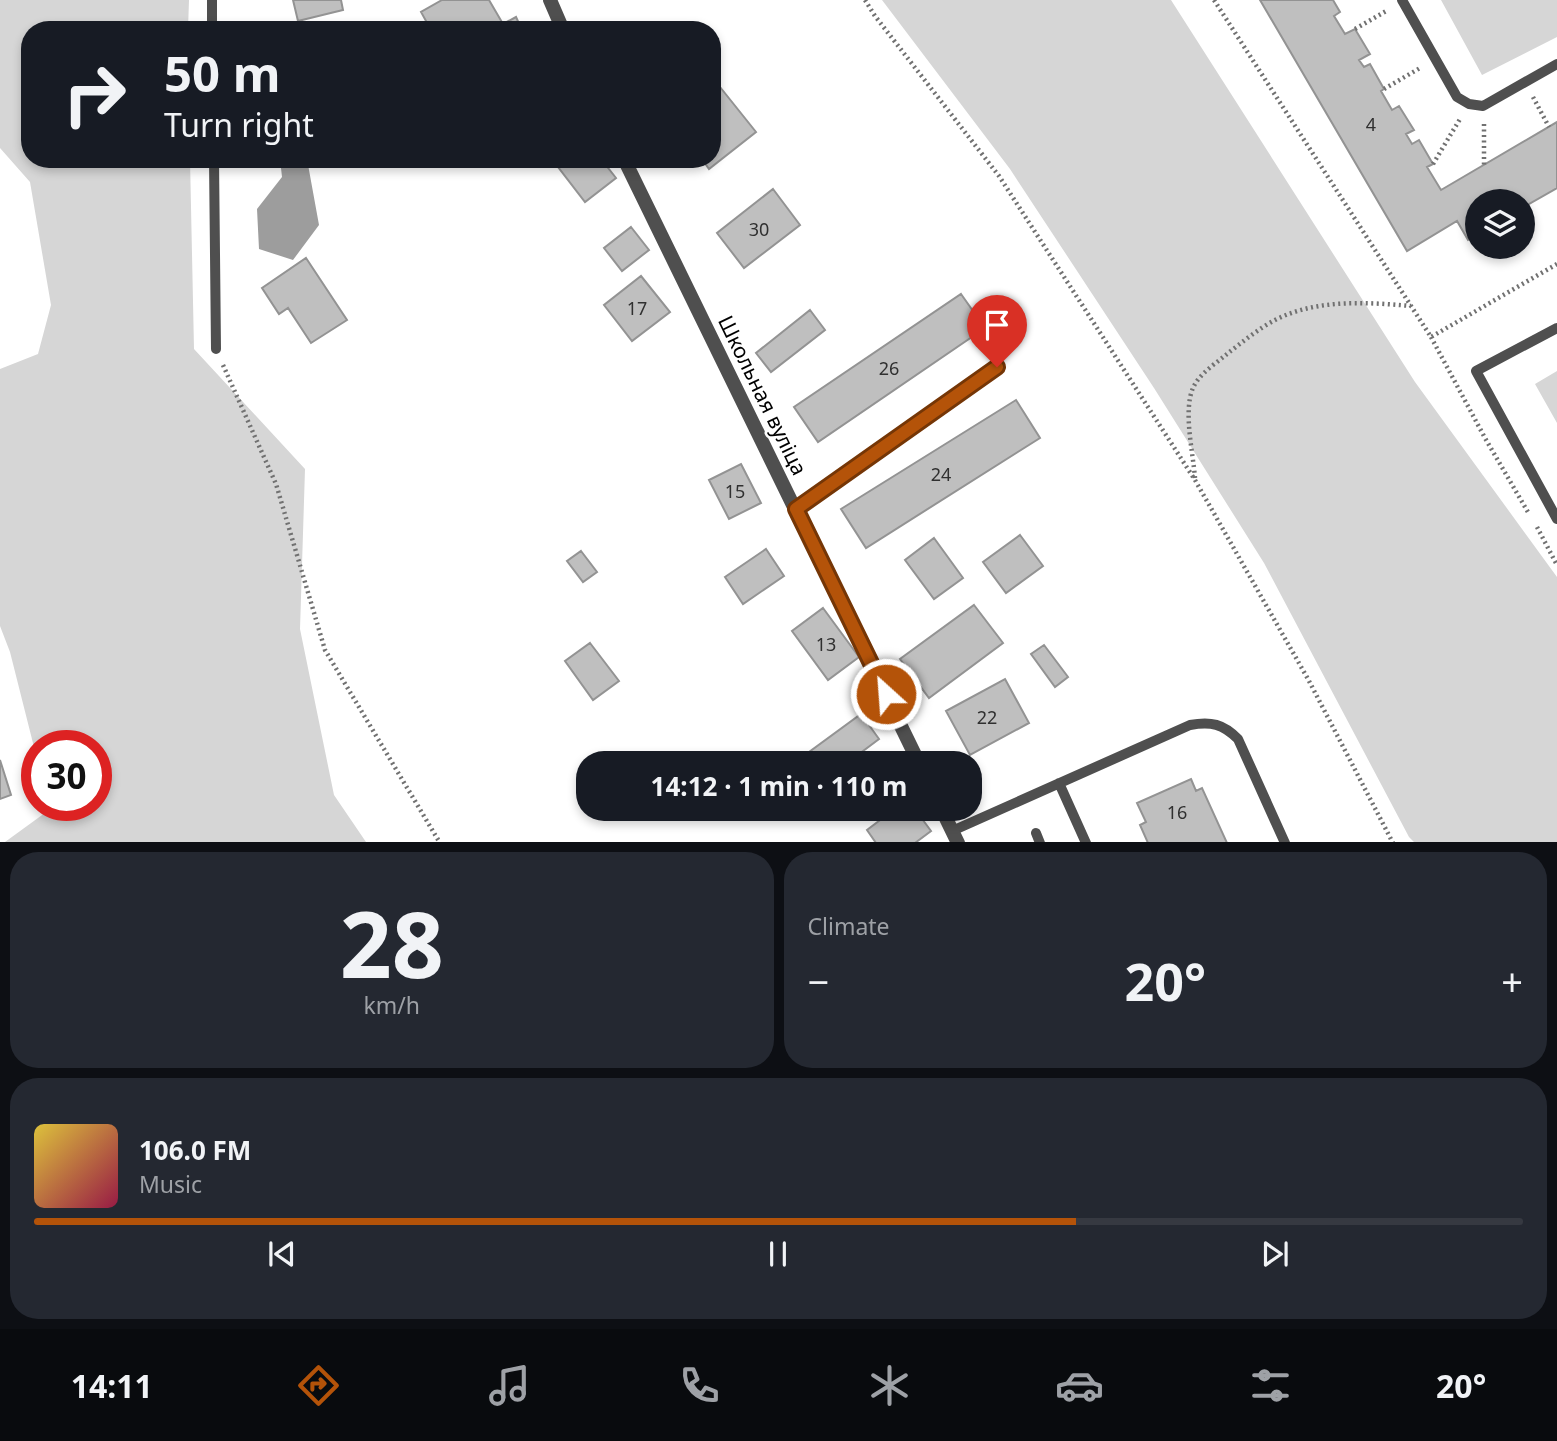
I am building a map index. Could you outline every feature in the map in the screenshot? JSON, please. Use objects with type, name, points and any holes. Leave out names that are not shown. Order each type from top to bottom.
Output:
[{"type":"street","points":[[550,0],[559,21]]},
{"type":"street","name":"Школьная вуліца","points":[[628,168],[913,751]]},
{"type":"street","points":[[948,821],[955,837]]},
{"type":"lane","points":[[212,0],[212,21]]},
{"type":"lane","points":[[1403,1],[1457,97],[1469,104],[1483,106],[1557,64]]},
{"type":"lane","points":[[214,168],[216,349]]},
{"type":"lane","points":[[1557,328],[1476,371],[1557,519]]},
{"type":"lane","points":[[796,509],[997,367]]},
{"type":"lane","points":[[955,837],[1059,783],[1190,724],[1206,722],[1218,723],[1238,739],[1285,842]]},
{"type":"lane","points":[[1059,783],[1086,842]]},
{"type":"path","points":[[866,0],[875,16],[999,176],[1195,480],[1308,679],[1393,842]]},
{"type":"path","points":[[1214,0],[1431,337],[1557,565]]},
{"type":"path","points":[[1355,29],[1403,1]]},
{"type":"path","points":[[1384,89],[1436,59]]},
{"type":"path","points":[[1525,82],[1549,127]]},
{"type":"path","points":[[1433,164],[1469,104]]},
{"type":"path","points":[[1483,106],[1484,165]]},
{"type":"path","points":[[1431,337],[1557,264]]},
{"type":"path","points":[[1195,480],[1187,408],[1193,386],[1203,373],[1230,351],[1273,321],[1303,309],[1371,303],[1412,306]]},
{"type":"path","points":[[216,349],[276,484],[324,650],[440,842]]},
{"type":"shaded area","points":[[0,0],[189,0],[188,21],[21,21],[21,168],[190,168],[194,349],[305,469],[300,629],[334,795],[366,842],[5,842],[34,821],[112,821],[112,730],[30,730],[10,652],[0,626],[0,369],[38,354],[51,305],[30,182],[0,148]]},
{"type":"shaded area","points":[[882,0],[1171,0],[1415,382],[1557,577],[1557,842],[1414,842],[1409,837],[1264,563],[1154,388],[1010,169]]},
{"type":"shaded area","points":[[1441,0],[1557,0],[1557,37],[1482,75]]},
{"type":"shaded area","points":[[281,168],[309,168],[319,225],[293,260],[259,249],[257,209],[282,177]]},
{"type":"shaded area","points":[[1557,371],[1557,423],[1535,384]]},
{"type":"building","points":[[293,0],[341,0],[343,10],[298,21]]},
{"type":"building","points":[[442,0],[489,0],[501,21],[426,21],[421,12]]},
{"type":"building","points":[[1260,0],[1333,0],[1340,12],[1334,16],[1345,34],[1355,29],[1370,54],[1359,60],[1364,67],[1370,64],[1392,110],[1399,106],[1414,130],[1406,134],[1412,144],[1419,140],[1433,164],[1427,167],[1441,190],[1557,122],[1557,188],[1535,201],[1535,189],[1465,189],[1465,235],[1457,221],[1407,251]]},
{"type":"building","points":[[721,88],[756,132],[721,160]]},
{"type":"building","points":[[559,168],[608,168],[616,178],[585,202]]},
{"type":"building","points":[[773,189],[800,225],[744,268],[717,233]]},
{"type":"building","points":[[631,227],[649,250],[622,271],[604,248]]},
{"type":"building","points":[[306,258],[347,320],[311,343],[288,308],[279,314],[262,288]]},
{"type":"building","points":[[641,276],[670,312],[632,341],[604,305]]},
{"type":"building","points":[[961,294],[985,328],[818,442],[794,407]]},
{"type":"building","points":[[810,310],[825,330],[771,372],[756,353]]},
{"type":"building","points":[[1016,400],[1040,438],[866,548],[841,509]]},
{"type":"building","points":[[741,464],[761,503],[729,519],[709,480]]},
{"type":"building","points":[[1020,535],[1043,566],[1006,593],[983,562]]},
{"type":"building","points":[[934,538],[963,578],[934,599],[905,560]]},
{"type":"building","points":[[766,549],[784,576],[743,604],[725,577]]},
{"type":"building","points":[[581,551],[597,572],[583,582],[567,561]]},
{"type":"building","points":[[974,605],[1003,643],[929,698],[900,659]]},
{"type":"building","points":[[823,608],[859,657],[828,680],[792,631]]},
{"type":"building","points":[[590,643],[619,681],[593,700],[565,661]]},
{"type":"building","points":[[1044,645],[1068,677],[1055,687],[1031,654]]},
{"type":"building","points":[[1005,679],[1029,723],[977,751],[968,751],[946,711]]},
{"type":"building","points":[[861,714],[879,739],[863,751],[810,751]]},
{"type":"building","points":[[0,760],[11,795],[0,799]]},
{"type":"building","points":[[1191,779],[1196,791],[1202,788],[1227,842],[1148,842],[1140,825],[1146,822],[1137,803]]},
{"type":"building","points":[[879,821],[924,821],[931,831],[916,842],[875,842],[867,830]]},
{"type":"route","points":[[886,694],[796,509],[997,367]]}]
